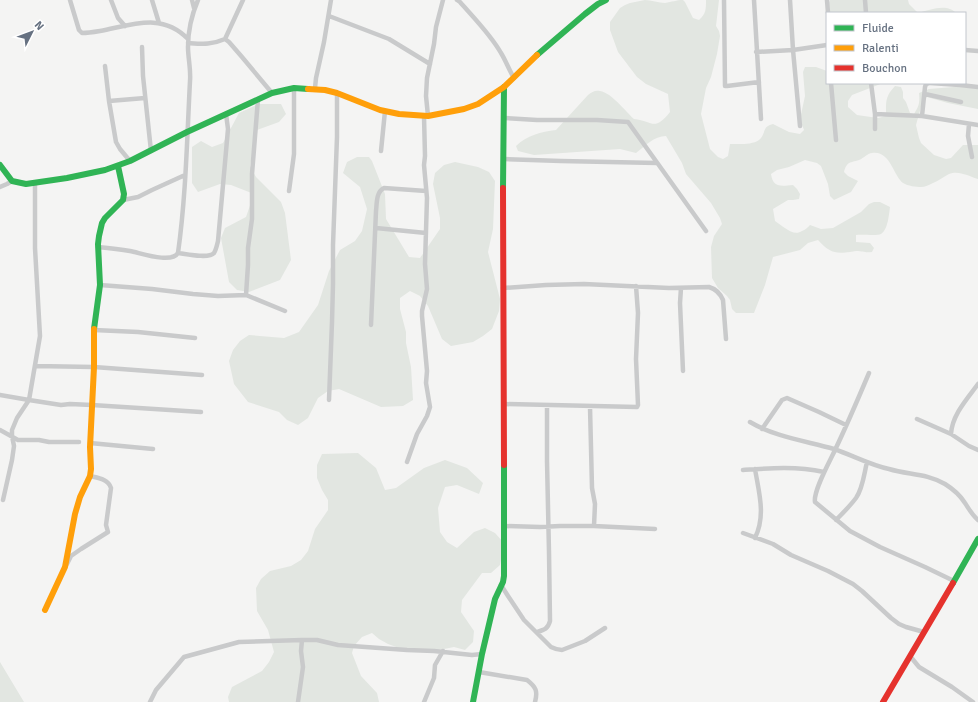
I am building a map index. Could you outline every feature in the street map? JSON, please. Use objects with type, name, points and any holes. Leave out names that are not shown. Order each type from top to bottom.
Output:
[{"type":"street","points":[[70,0],[79,30],[82,33],[149,22],[159,23],[173,28],[182,33],[188,41],[207,45],[225,39],[243,0]]},
{"type":"street","points":[[111,0],[118,18],[125,26]]},
{"type":"street","points":[[152,0],[159,23]]},
{"type":"street","points":[[192,0],[194,10]]},
{"type":"street","points":[[98,247],[171,258],[177,256],[182,228],[190,78],[188,41],[194,10],[198,0]]},
{"type":"street","points":[[315,88],[331,0]]},
{"type":"street","points":[[407,462],[417,434],[427,416],[430,407],[426,383],[426,361],[422,316],[427,289],[425,264],[427,198],[424,165],[426,86],[436,27],[443,0]]},
{"type":"street","points":[[457,0],[480,24],[498,48],[514,78]]},
{"type":"street","points":[[0,165],[12,181],[18,183],[35,183],[118,166],[258,99],[272,93],[294,88],[315,88],[325,90],[385,111],[399,114],[426,116],[464,110],[478,104],[504,87],[542,50],[598,4],[606,0]]},
{"type":"street","points":[[724,0],[725,86],[759,82]]},
{"type":"street","points":[[754,0],[756,52],[762,119]]},
{"type":"street","points":[[790,0],[800,126]]},
{"type":"street","points":[[827,0],[828,12]]},
{"type":"street","points":[[865,0],[866,12]]},
{"type":"street","points":[[328,16],[390,39],[419,59],[430,64]]},
{"type":"street","points":[[225,39],[238,52],[272,93]]},
{"type":"street","points":[[756,52],[793,50],[826,45]]},
{"type":"street","points":[[142,47],[143,76],[151,150]]},
{"type":"street","points":[[966,50],[978,52]]},
{"type":"street","points":[[105,66],[116,142],[130,161]]},
{"type":"street","points":[[831,84],[836,140]]},
{"type":"street","points":[[871,84],[875,114],[875,129]]},
{"type":"street","points":[[922,116],[926,84]]},
{"type":"street","points":[[945,84],[978,87]]},
{"type":"street","points":[[473,702],[482,654],[495,599],[504,576],[504,87]]},
{"type":"street","points":[[289,191],[294,154],[294,88]]},
{"type":"street","points":[[329,400],[333,307],[332,244],[337,145],[337,93]]},
{"type":"street","points":[[924,94],[961,102]]},
{"type":"street","points":[[109,101],[145,98]]},
{"type":"street","points":[[246,295],[248,248],[252,219],[252,174],[258,99]]},
{"type":"street","points":[[381,151],[385,111]]},
{"type":"street","points":[[178,253],[207,256],[213,254],[215,251],[218,241],[228,129],[226,114]]},
{"type":"street","points":[[875,114],[922,116],[978,126]]},
{"type":"street","points":[[504,118],[627,121],[706,231]]},
{"type":"street","points":[[969,124],[968,136],[972,157]]},
{"type":"street","points":[[504,159],[562,162],[656,163]]},
{"type":"street","points":[[118,166],[124,194],[123,200]]},
{"type":"street","points":[[65,567],[75,514],[80,497],[90,476],[91,468],[90,443],[94,367],[94,330],[100,284],[98,247],[102,223],[123,200],[138,197],[185,175]]},
{"type":"street","points":[[0,186],[12,181]]},
{"type":"street","points":[[3,500],[14,446],[12,430],[17,418],[28,400],[40,336],[35,256],[35,183]]},
{"type":"street","points":[[371,325],[378,194],[382,188],[426,191]]},
{"type":"street","points":[[376,228],[426,233]]},
{"type":"street","points":[[100,284],[218,296],[246,295],[285,311]]},
{"type":"street","points":[[503,288],[546,284],[681,288],[709,287],[718,291],[723,300],[726,339]]},
{"type":"street","points":[[504,404],[636,408],[638,406],[636,359],[638,313],[636,286]]},
{"type":"street","points":[[681,288],[680,303],[683,371]]},
{"type":"street","points":[[94,330],[138,332],[195,338]]},
{"type":"street","points":[[35,366],[94,367],[202,374]]},
{"type":"street","points":[[869,373],[836,450],[824,472],[815,497],[815,502],[850,530],[880,547],[954,581]]},
{"type":"street","points":[[951,434],[953,424],[958,413],[978,384]]},
{"type":"street","points":[[0,395],[61,405],[92,405],[201,412]]},
{"type":"street","points":[[762,429],[782,400],[786,398],[846,425]]},
{"type":"street","points":[[537,632],[547,628],[550,620],[547,405]]},
{"type":"street","points":[[590,407],[592,488],[595,504],[594,526]]},
{"type":"street","points":[[917,419],[951,434],[978,450]]},
{"type":"street","points":[[750,422],[762,429],[776,434],[836,450],[887,469],[927,476],[946,485],[954,491],[978,520]]},
{"type":"street","points":[[0,430],[18,440],[79,442]]},
{"type":"street","points":[[90,443],[153,449]]},
{"type":"street","points":[[836,520],[850,506],[859,492],[867,462]]},
{"type":"street","points":[[743,470],[794,468],[824,472]]},
{"type":"street","points":[[755,469],[762,512],[759,530],[755,538]]},
{"type":"street","points":[[45,610],[65,567],[72,556],[108,532],[106,525],[112,488],[107,481],[90,476]]},
{"type":"street","points":[[504,526],[594,526],[655,529]]},
{"type":"street","points":[[743,533],[773,544],[784,552],[828,571],[853,584],[899,624],[924,632]]},
{"type":"street","points":[[884,702],[978,538]]},
{"type":"street","points":[[501,585],[524,620],[551,647],[558,650],[585,642],[605,628]]},
{"type":"street","points":[[298,702],[302,666],[302,640]]},
{"type":"street","points":[[150,702],[156,690],[184,657],[239,642],[317,640],[338,645],[472,655],[482,654]]},
{"type":"street","points":[[424,702],[434,678],[435,666],[443,652]]},
{"type":"street","points":[[910,656],[919,667],[973,702]]},
{"type":"street","points":[[479,672],[527,680],[532,684],[537,693],[535,702]]},
{"type":"shaded area","points":[[645,0],[665,3],[683,0],[693,18],[699,20],[705,11],[706,0],[719,0],[716,26],[720,36],[717,54],[711,77],[706,88],[701,114],[710,149],[718,157],[723,159],[728,156],[730,144],[756,142],[763,135],[765,129],[769,125],[773,124],[789,132],[800,134],[804,130],[800,119],[805,96],[803,72],[805,67],[816,67],[826,71],[826,84],[880,84],[852,95],[848,101],[848,107],[857,115],[878,118],[886,116],[889,93],[895,86],[901,87],[903,98],[910,113],[914,114],[919,104],[919,93],[929,89],[965,86],[978,88],[978,109],[927,97],[923,101],[916,125],[921,143],[934,155],[946,159],[951,158],[963,145],[978,145],[978,179],[964,174],[952,173],[926,186],[910,186],[903,183],[883,155],[878,153],[870,153],[861,159],[848,164],[844,172],[848,176],[858,181],[851,192],[834,200],[830,196],[828,184],[821,166],[817,163],[805,160],[789,167],[777,170],[771,174],[774,182],[781,186],[793,185],[800,194],[799,199],[788,200],[773,209],[775,221],[788,230],[795,233],[804,230],[810,225],[821,229],[833,228],[861,212],[869,204],[874,202],[880,202],[890,207],[887,226],[881,234],[856,235],[856,242],[870,243],[874,248],[872,252],[836,252],[829,250],[818,240],[808,243],[800,250],[773,257],[765,285],[754,313],[736,313],[732,309],[730,300],[718,288],[712,278],[711,247],[714,236],[722,224],[720,218],[711,203],[686,174],[682,163],[666,136],[662,136],[654,140],[636,153],[620,149],[534,155],[518,151],[516,146],[520,142],[534,135],[556,130],[588,95],[595,91],[605,92],[634,119],[657,124],[670,112],[668,94],[646,84],[637,77],[618,52],[610,30],[610,22],[620,8],[630,3]]},
{"type":"shaded area","points":[[830,0],[908,0],[909,4],[917,12],[830,12]]},
{"type":"shaded area","points":[[943,8],[955,12],[922,12]]},
{"type":"shaded area","points":[[259,104],[281,104],[286,114],[279,122],[257,130],[250,166],[256,177],[281,202],[285,213],[291,260],[280,280],[249,292],[237,290],[229,282],[221,238],[225,228],[246,217],[254,194],[231,185],[220,184],[198,192],[192,183],[192,147],[201,141],[212,147],[223,143],[239,113]]},
{"type":"shaded area","points":[[357,157],[369,157],[372,161],[385,194],[386,219],[409,257],[420,258],[440,229],[440,218],[433,184],[435,173],[444,165],[455,162],[478,167],[489,172],[495,181],[493,229],[488,252],[500,299],[499,311],[492,329],[483,336],[473,342],[451,346],[442,339],[428,306],[420,296],[410,291],[400,298],[400,309],[406,332],[406,343],[411,367],[413,400],[403,406],[381,407],[339,389],[328,391],[318,398],[308,418],[298,425],[287,420],[279,412],[248,402],[234,384],[229,361],[233,350],[240,341],[249,335],[284,338],[299,332],[318,305],[329,271],[340,250],[355,241],[362,231],[367,209],[360,187],[343,173],[347,162]]},
{"type":"shaded area","points":[[358,453],[376,468],[385,490],[396,488],[424,468],[445,460],[467,468],[483,483],[479,494],[457,485],[445,487],[438,508],[440,532],[447,542],[457,548],[474,532],[485,528],[495,533],[504,543],[500,565],[491,573],[482,573],[462,600],[461,612],[474,631],[473,642],[465,650],[454,647],[434,651],[399,648],[379,639],[372,633],[362,637],[354,646],[352,653],[361,676],[377,693],[379,702],[229,702],[228,697],[232,687],[262,671],[274,652],[268,630],[257,611],[256,588],[261,579],[270,571],[291,566],[301,560],[308,551],[315,529],[328,510],[328,500],[317,478],[317,465],[322,454]]},
{"type":"shaded area","points":[[0,662],[24,702],[0,702]]},
{"type":"traffic: fast","points":[[537,55],[585,14],[606,0]]},
{"type":"traffic: fast","points":[[503,188],[504,87]]},
{"type":"traffic: fast","points":[[0,165],[12,181],[26,184],[67,178],[105,170],[130,161],[187,132],[272,93],[294,88],[308,89]]},
{"type":"traffic: fast","points":[[94,329],[100,285],[99,236],[102,223],[123,200],[124,194],[118,166]]},
{"type":"traffic: fast","points":[[473,702],[482,654],[495,599],[503,582],[504,576],[504,465]]},
{"type":"traffic: fast","points":[[953,583],[978,539]]},
{"type":"traffic: slow","points":[[308,89],[325,90],[337,93],[380,110],[399,114],[428,116],[464,109],[478,104],[504,87],[537,55]]},
{"type":"traffic: slow","points":[[45,610],[65,567],[75,514],[80,497],[90,476],[94,329]]},
{"type":"traffic: jam","points":[[503,188],[504,465]]},
{"type":"traffic: jam","points":[[883,702],[953,583]]}]
